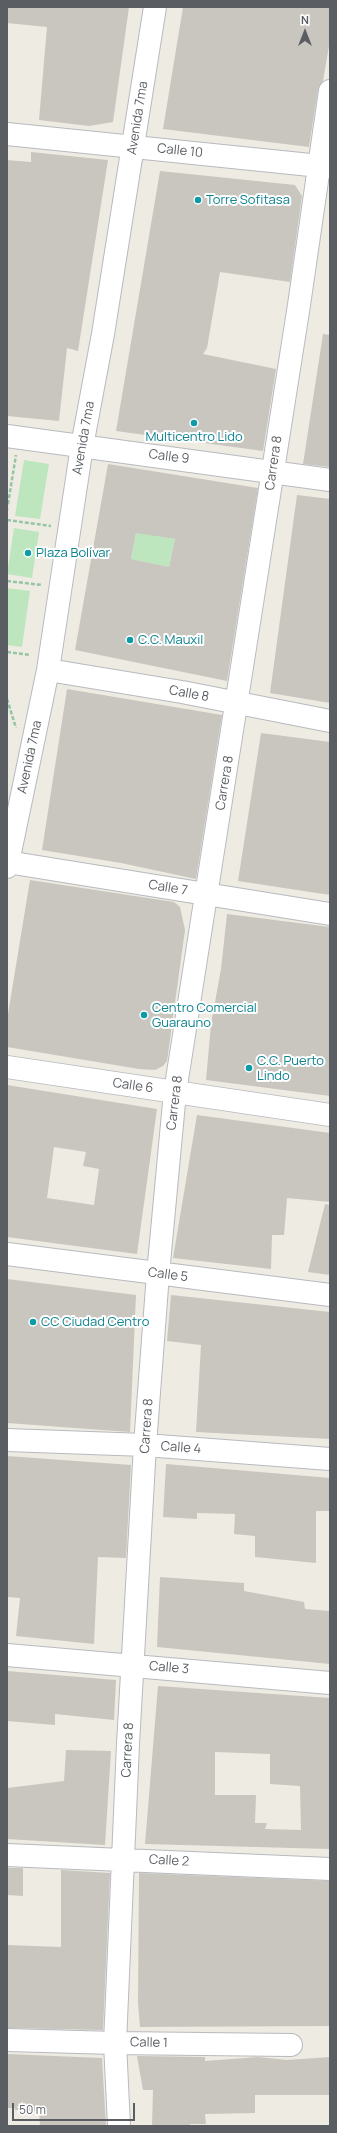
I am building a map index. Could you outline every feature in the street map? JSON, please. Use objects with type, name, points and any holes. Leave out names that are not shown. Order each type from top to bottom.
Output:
[{"type":"street","name":"Avenida 7ma","points":[[7,864],[38,666],[103,334],[155,7]]},
{"type":"street","name":"Carrera 8","points":[[119,2126],[115,2043],[122,1859],[132,1665],[145,1445],[158,1274],[175,1092],[273,471],[324,166],[330,91]]},
{"type":"street","name":"Calle 10","points":[[7,134],[324,166]]},
{"type":"street","name":"Calle 9","points":[[12,442],[82,446],[330,480]]},
{"type":"street","name":"Calle 8","points":[[38,666],[330,721]]},
{"type":"street","name":"Calle 7","points":[[7,864],[330,914]]},
{"type":"street","name":"Calle 6","points":[[7,1067],[330,1115]]},
{"type":"street","name":"Calle 5","points":[[7,1254],[330,1295]]},
{"type":"street","name":"Calle 4","points":[[7,1440],[145,1445],[330,1459]]},
{"type":"street","name":"Calle 3","points":[[7,1655],[330,1683]]},
{"type":"street","name":"Calle 2","points":[[7,1855],[330,1869]]},
{"type":"street","name":"Calle 1","points":[[7,2040],[292,2045]]},
{"type":"path","points":[[7,511],[12,442]]},
{"type":"path","points":[[50,533],[52,519]]},
{"type":"path","points":[[7,520],[51,526]]},
{"type":"path","points":[[41,593],[43,578]]},
{"type":"path","points":[[7,580],[42,585]]},
{"type":"path","points":[[31,647],[30,655],[38,666]]},
{"type":"path","points":[[7,652],[30,655]]},
{"type":"path","points":[[7,699],[16,730],[18,723]]},
{"type":"green space","points":[[24,460],[49,464],[40,519],[15,516]]},
{"type":"green space","points":[[140,513],[157,536],[175,539],[169,567],[131,559]]},
{"type":"green space","points":[[14,528],[39,532],[32,578],[7,574]]},
{"type":"green space","points":[[7,588],[30,591],[22,647],[7,645]]},
{"type":"building","points":[[7,7],[129,7],[113,122],[89,126],[39,120],[47,27],[7,23]]},
{"type":"building","points":[[183,7],[330,7],[330,40],[323,81],[318,89],[309,147],[163,129]]},
{"type":"building","points":[[31,152],[108,160],[78,351],[67,348],[59,421],[7,416],[7,160],[31,162]]},
{"type":"building","points":[[160,171],[295,185],[302,196],[290,282],[220,272],[207,348],[203,354],[276,369],[263,451],[116,431]]},
{"type":"building","points":[[323,334],[330,335],[330,467],[303,464]]},
{"type":"building","points":[[108,464],[258,488],[227,681],[75,650]],"holes":[[[136,533],[175,539],[169,567],[131,559]]]},
{"type":"building","points":[[297,495],[330,499],[330,703],[270,693]]},
{"type":"building","points":[[67,689],[222,715],[196,879],[121,863],[42,850]]},
{"type":"building","points":[[261,733],[330,742],[330,895],[238,881]]},
{"type":"building","points":[[30,880],[174,902],[180,907],[185,930],[167,1061],[163,1066],[155,1070],[139,1069],[7,1047],[7,1020]]},
{"type":"building","points":[[227,914],[330,927],[330,1096],[206,1080],[211,1024],[221,969]]},
{"type":"building","points":[[7,1085],[157,1109],[137,1254],[7,1237]],"holes":[[[54,1147],[86,1152],[83,1166],[99,1169],[94,1205],[47,1198]]]},
{"type":"building","points":[[197,1115],[330,1133],[330,1202],[287,1198],[284,1235],[272,1235],[271,1269],[173,1258]]},
{"type":"building","points":[[325,1204],[330,1205],[330,1275],[308,1272]]},
{"type":"building","points":[[7,1279],[136,1295],[130,1432],[7,1423]]},
{"type":"building","points":[[171,1295],[330,1312],[330,1439],[196,1432],[201,1345],[167,1341]]},
{"type":"building","points":[[7,1456],[131,1465],[126,1558],[98,1557],[94,1644],[16,1636],[20,1598],[7,1597]]},
{"type":"building","points":[[166,1464],[330,1478],[330,1511],[316,1511],[316,1563],[255,1557],[255,1536],[234,1534],[235,1514],[197,1513],[197,1519],[163,1517]]},
{"type":"building","points":[[160,1577],[244,1583],[244,1591],[304,1602],[305,1609],[330,1611],[330,1664],[157,1647]]},
{"type":"building","points":[[7,1671],[116,1680],[114,1720],[55,1714],[55,1725],[7,1721]]},
{"type":"building","points":[[158,1686],[330,1698],[330,1849],[145,1844]],"holes":[[[215,1752],[270,1754],[270,1784],[300,1786],[301,1830],[265,1829],[267,1823],[255,1823],[256,1795],[215,1795]]]},
{"type":"building","points":[[66,1750],[111,1751],[105,1845],[7,1839],[7,1788],[64,1781]]},
{"type":"building","points":[[7,1868],[23,1868],[23,1896],[7,1895]]},
{"type":"building","points":[[61,1870],[110,1873],[103,2030],[7,2028],[7,1945],[61,1947]]},
{"type":"building","points":[[139,1873],[330,1881],[330,2026],[140,2027],[138,2003]]},
{"type":"building","points":[[7,2054],[102,2058],[106,2126],[40,2126],[39,2111],[15,2110],[15,2108],[7,2108]]},
{"type":"building","points":[[137,2056],[205,2057],[205,2061],[258,2057],[287,2060],[330,2057],[330,2095],[255,2095],[255,2113],[205,2114],[206,2124],[190,2124],[190,2126],[152,2126],[153,2090],[143,2090]]},
{"type":"place","name":"Torre Sofitasa","points":[[198,200]]},
{"type":"place","name":"Multicentro Lido","points":[[194,423]]},
{"type":"place","name":"Plaza Bolívar","points":[[28,553]]},
{"type":"place","name":"C.C. Mauxil","points":[[130,640]]},
{"type":"place","name":"Centro Comercial Guarauno","points":[[144,1015]]},
{"type":"place","name":"C.C. Puerto Lindo","points":[[249,1068]]},
{"type":"place","name":"CC Ciudad Centro","points":[[33,1322]]}]
